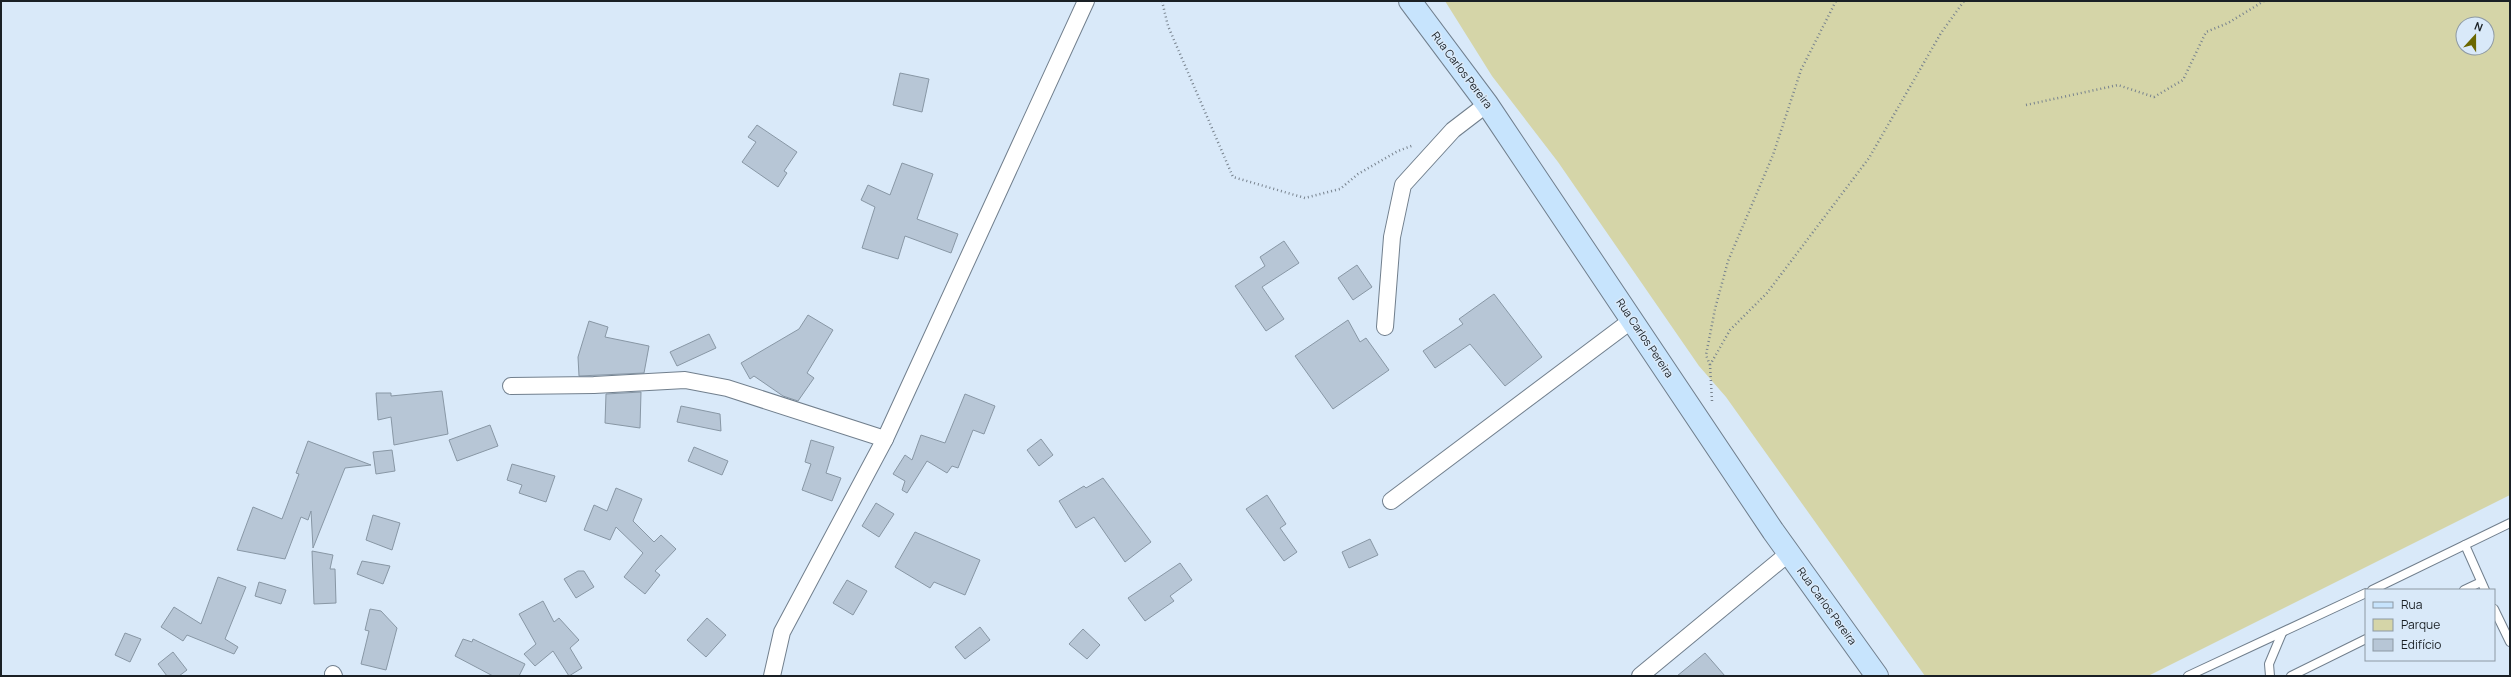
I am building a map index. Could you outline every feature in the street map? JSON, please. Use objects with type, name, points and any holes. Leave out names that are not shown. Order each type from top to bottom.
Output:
[{"type":"main road","name":"Rua Carlos Pereira","points":[[1410,1],[1487,104],[1789,554],[1877,676]]},
{"type":"street","points":[[772,676],[782,632],[885,440],[1086,1]]},
{"type":"street","points":[[1386,328],[1392,237],[1404,185],[1453,130],[1487,104]]},
{"type":"street","points":[[1391,501],[1632,320]]},
{"type":"street","points":[[511,386],[594,385],[685,380],[727,388],[885,440]]},
{"type":"street","points":[[1640,676],[1789,554]]},
{"type":"lane","points":[[2374,589],[2510,523]]},
{"type":"lane","points":[[2465,545],[2484,589]]},
{"type":"lane","points":[[2466,589],[2481,582]]},
{"type":"lane","points":[[2188,676],[2365,593]]},
{"type":"lane","points":[[2495,611],[2510,642]]},
{"type":"lane","points":[[2270,676],[2269,664],[2282,633]]},
{"type":"lane","points":[[2291,676],[2365,639]]},
{"type":"path","points":[[1162,1],[1168,26],[1233,177],[1304,198],[1340,189],[1358,174],[1379,165],[1398,151],[1419,143]]},
{"type":"path","points":[[1712,402],[1710,365],[1706,355],[1715,309],[1728,261],[1773,155],[1800,70],[1836,1]]},
{"type":"path","points":[[1710,365],[1730,330],[1767,292],[1869,158],[1941,33],[1964,1]]},
{"type":"path","points":[[2026,105],[2118,85],[2154,97],[2183,80],[2206,32],[2228,23],[2264,1]]},
{"type":"green space","points":[[1445,1],[2510,1],[2510,495],[2148,676],[1925,676],[1726,397],[1699,366],[1558,162],[1492,76]]},
{"type":"building","points":[[900,73],[929,79],[922,112],[893,105]]},
{"type":"building","points":[[757,125],[797,152],[784,171],[787,173],[778,187],[742,162],[756,142],[748,137]]},
{"type":"building","points":[[902,163],[933,174],[917,219],[958,234],[951,253],[905,236],[898,259],[862,248],[875,207],[861,200],[868,185],[890,195]]},
{"type":"building","points":[[1284,241],[1299,263],[1262,287],[1284,319],[1266,331],[1235,286],[1265,266],[1260,257]]},
{"type":"building","points":[[1357,265],[1372,287],[1353,300],[1338,278]]},
{"type":"building","points":[[1494,294],[1542,357],[1505,386],[1470,344],[1435,368],[1423,351],[1463,324],[1459,319]]},
{"type":"building","points":[[808,315],[833,330],[807,373],[814,378],[798,401],[783,396],[754,376],[750,379],[741,363],[799,329]]},
{"type":"building","points":[[1348,320],[1360,342],[1366,338],[1389,370],[1333,409],[1295,356]]},
{"type":"building","points":[[589,321],[608,327],[605,337],[649,346],[644,373],[579,376],[578,357]]},
{"type":"building","points":[[709,334],[716,348],[677,366],[670,352]]},
{"type":"building","points":[[442,391],[448,434],[394,445],[391,417],[378,420],[376,393],[391,393],[391,396]]},
{"type":"building","points":[[641,392],[640,428],[605,423],[606,394]]},
{"type":"building","points":[[965,394],[995,406],[984,434],[973,430],[958,468],[952,466],[947,473],[927,461],[907,493],[902,490],[905,481],[893,474],[905,455],[912,460],[921,435],[945,443]]},
{"type":"building","points":[[681,406],[720,414],[721,431],[677,422]]},
{"type":"building","points":[[490,425],[498,446],[457,461],[449,440]]},
{"type":"building","points":[[1041,439],[1053,455],[1039,466],[1027,450]]},
{"type":"building","points":[[811,440],[834,447],[826,473],[841,478],[832,501],[802,490],[811,464],[805,462]]},
{"type":"building","points":[[308,441],[371,465],[345,468],[313,548],[311,511],[308,520],[301,517],[285,559],[237,550],[253,507],[282,519],[299,474],[296,473]]},
{"type":"building","points":[[694,447],[728,461],[722,475],[688,461]]},
{"type":"building","points":[[392,450],[395,471],[376,474],[373,452]]},
{"type":"building","points":[[512,464],[555,476],[546,502],[519,493],[522,485],[507,480]]},
{"type":"building","points":[[1103,478],[1151,542],[1125,562],[1094,517],[1076,528],[1059,501],[1084,486],[1086,488]]},
{"type":"building","points":[[616,488],[642,499],[633,521],[654,542],[661,535],[676,549],[655,571],[660,575],[645,594],[624,577],[643,553],[616,527],[610,540],[584,530],[594,505],[607,511]]},
{"type":"building","points":[[1267,495],[1286,524],[1280,528],[1297,552],[1284,561],[1246,509]]},
{"type":"building","points":[[876,503],[894,514],[879,537],[862,526]]},
{"type":"building","points":[[373,515],[400,523],[392,550],[366,540]]},
{"type":"building","points":[[915,532],[980,560],[965,595],[934,582],[930,588],[895,567]]},
{"type":"building","points":[[1370,539],[1378,555],[1349,568],[1342,552]]},
{"type":"building","points":[[312,551],[333,555],[330,569],[335,569],[336,603],[314,604]]},
{"type":"building","points":[[362,561],[390,566],[383,584],[357,574]]},
{"type":"building","points":[[1180,563],[1192,580],[1170,596],[1174,601],[1145,621],[1128,598]]},
{"type":"building","points":[[578,571],[584,571],[594,587],[576,598],[564,579]]},
{"type":"building","points":[[218,577],[246,587],[225,639],[238,647],[234,654],[187,635],[183,641],[161,627],[174,607],[201,624]]},
{"type":"building","points":[[847,580],[867,591],[853,615],[833,603]]},
{"type":"building","points":[[259,582],[286,590],[281,604],[255,596]]},
{"type":"building","points":[[543,601],[554,622],[559,618],[579,640],[570,648],[582,668],[569,676],[553,651],[535,666],[524,654],[536,644],[519,614]]},
{"type":"building","points":[[370,609],[381,611],[397,628],[386,670],[361,664],[369,631],[365,630]]},
{"type":"building","points":[[707,618],[726,635],[706,657],[687,640]]},
{"type":"building","points":[[980,627],[990,640],[965,659],[955,647]]},
{"type":"building","points":[[1083,629],[1100,645],[1087,659],[1069,644]]},
{"type":"building","points":[[125,633],[141,639],[130,662],[115,655]]},
{"type":"building","points":[[463,639],[472,642],[473,639],[525,664],[519,676],[493,676],[455,656]]},
{"type":"building","points":[[173,652],[187,670],[179,676],[167,676],[158,664]]},
{"type":"building","points":[[1705,653],[1725,676],[1677,676]]}]
